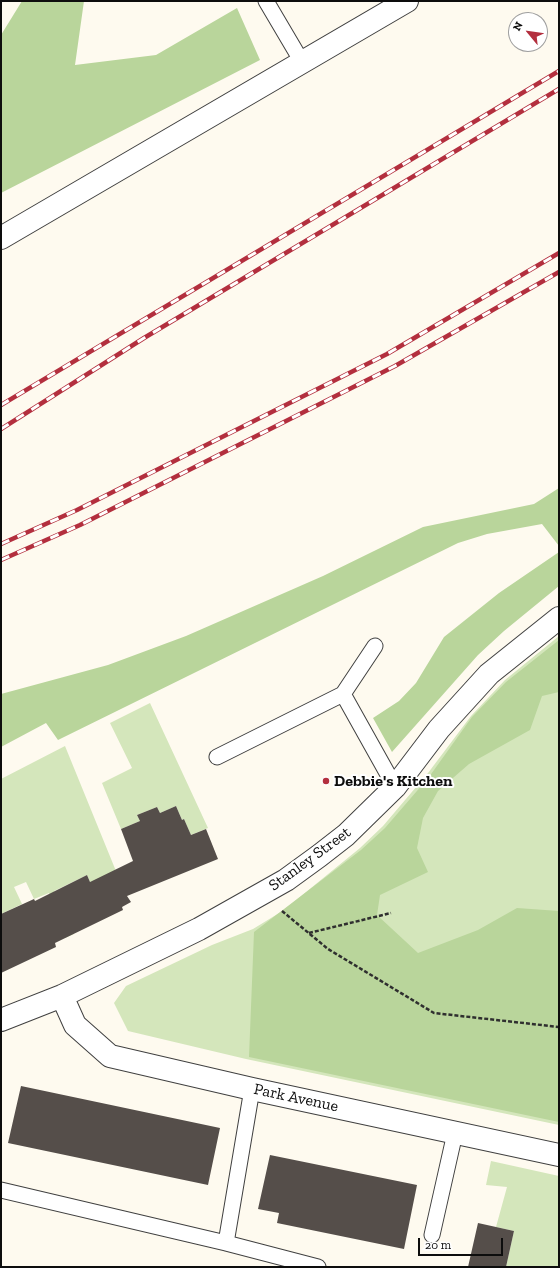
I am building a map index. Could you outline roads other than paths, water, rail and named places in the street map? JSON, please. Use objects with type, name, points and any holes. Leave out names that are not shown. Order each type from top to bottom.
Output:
[{"type":"street","points":[[1,238],[407,1]]},
{"type":"street","name":"Stanley Street","points":[[1,1020],[62,996],[199,929],[286,880],[340,839],[394,787],[439,729],[489,674],[559,618]]},
{"type":"street","name":"Park Avenue","points":[[62,996],[75,1025],[110,1056],[252,1089],[559,1155]]},
{"type":"lane","points":[[266,1],[302,62]]},
{"type":"lane","points":[[217,757],[343,694],[375,646]]},
{"type":"lane","points":[[343,694],[394,787]]},
{"type":"lane","points":[[226,1243],[252,1089]]},
{"type":"lane","points":[[432,1235],[455,1133]]},
{"type":"lane","points":[[1,1190],[226,1243],[318,1267]]},
{"type":"railway","points":[[1,405],[559,71]]},
{"type":"railway","points":[[1,429],[144,338],[559,89]]},
{"type":"railway","points":[[1,544],[77,510],[387,354],[559,253]]},
{"type":"railway","points":[[1,560],[80,525],[395,366],[559,272]]},
{"type":"place","name":"Debbie's Kitchen","points":[[326,781]]}]
